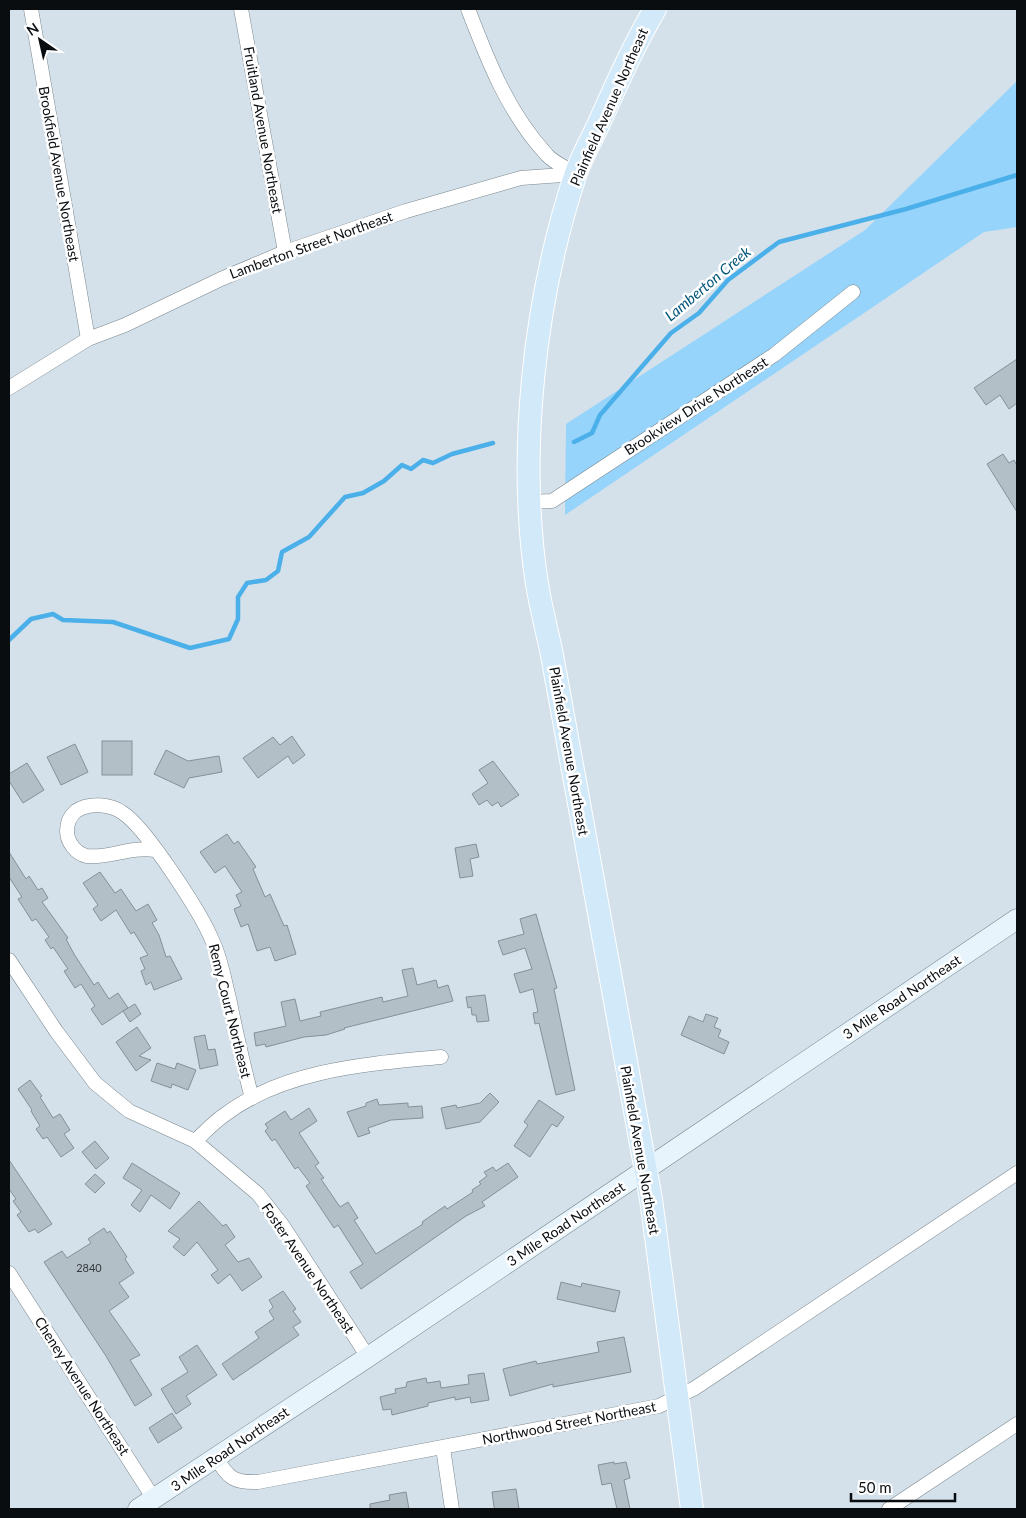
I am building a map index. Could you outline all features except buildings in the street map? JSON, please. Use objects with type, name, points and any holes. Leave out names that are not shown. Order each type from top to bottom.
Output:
[{"type":"main road","name":"Plainfield Avenue Northeast","points":[[655,9],[635,42],[576,174],[561,226],[536,351],[530,454],[530,502],[537,584],[552,655],[651,1199],[692,1509]]},
{"type":"main road","name":"3 Mile Road Northeast","points":[[146,1504],[645,1171],[1017,919]]},
{"type":"street","name":"Brookfield Avenue Northeast","points":[[31,9],[88,339]]},
{"type":"street","name":"Fruitland Avenue Northeast","points":[[241,9],[285,252]]},
{"type":"street","points":[[468,9],[486,58],[510,107],[548,156],[576,174]]},
{"type":"street","name":"Lamberton Street Northeast","points":[[9,388],[88,339],[285,252],[406,211],[521,178],[576,174]]},
{"type":"street","name":"Brookview Drive Northeast","points":[[530,502],[552,501],[774,355],[853,292]]},
{"type":"street","name":"Remy Court Northeast","points":[[155,850],[143,848],[86,856],[74,848],[68,840],[67,829],[69,819],[75,812],[85,807],[110,807],[122,812],[138,826],[155,850],[200,916],[220,960],[252,1098]]},
{"type":"street","name":"Foster Avenue Northeast","points":[[9,960],[56,1031],[95,1084],[129,1110],[195,1141],[258,1194],[283,1226],[368,1357]]},
{"type":"street","points":[[195,1141],[223,1115],[252,1098],[295,1079],[364,1065],[441,1058]]},
{"type":"street","name":"Northwood Street Northeast","points":[[216,1458],[233,1479],[251,1482],[443,1448],[659,1406],[695,1388],[1017,1173]]},
{"type":"street","name":"Cheney Avenue Northeast","points":[[9,1273],[146,1504]]},
{"type":"street","points":[[890,1509],[1017,1424]]},
{"type":"street","points":[[443,1448],[452,1509]]},
{"type":"shaded area","points":[[1017,81],[1017,227],[984,232],[565,515],[566,424],[865,230]]},
{"type":"waterway","name":"Lamberton Creek","points":[[574,442],[592,433],[600,415],[671,333],[699,313],[728,280],[779,242],[906,209],[1017,175]]},
{"type":"waterway","name":"Lamberton Creek","points":[[9,640],[31,619],[53,614],[63,620],[113,622],[190,648],[229,639],[238,619],[238,597],[247,583],[266,580],[278,571],[282,552],[309,537],[345,497],[363,493],[384,481],[402,465],[411,469],[423,460],[433,463],[452,454],[493,443]]}]
